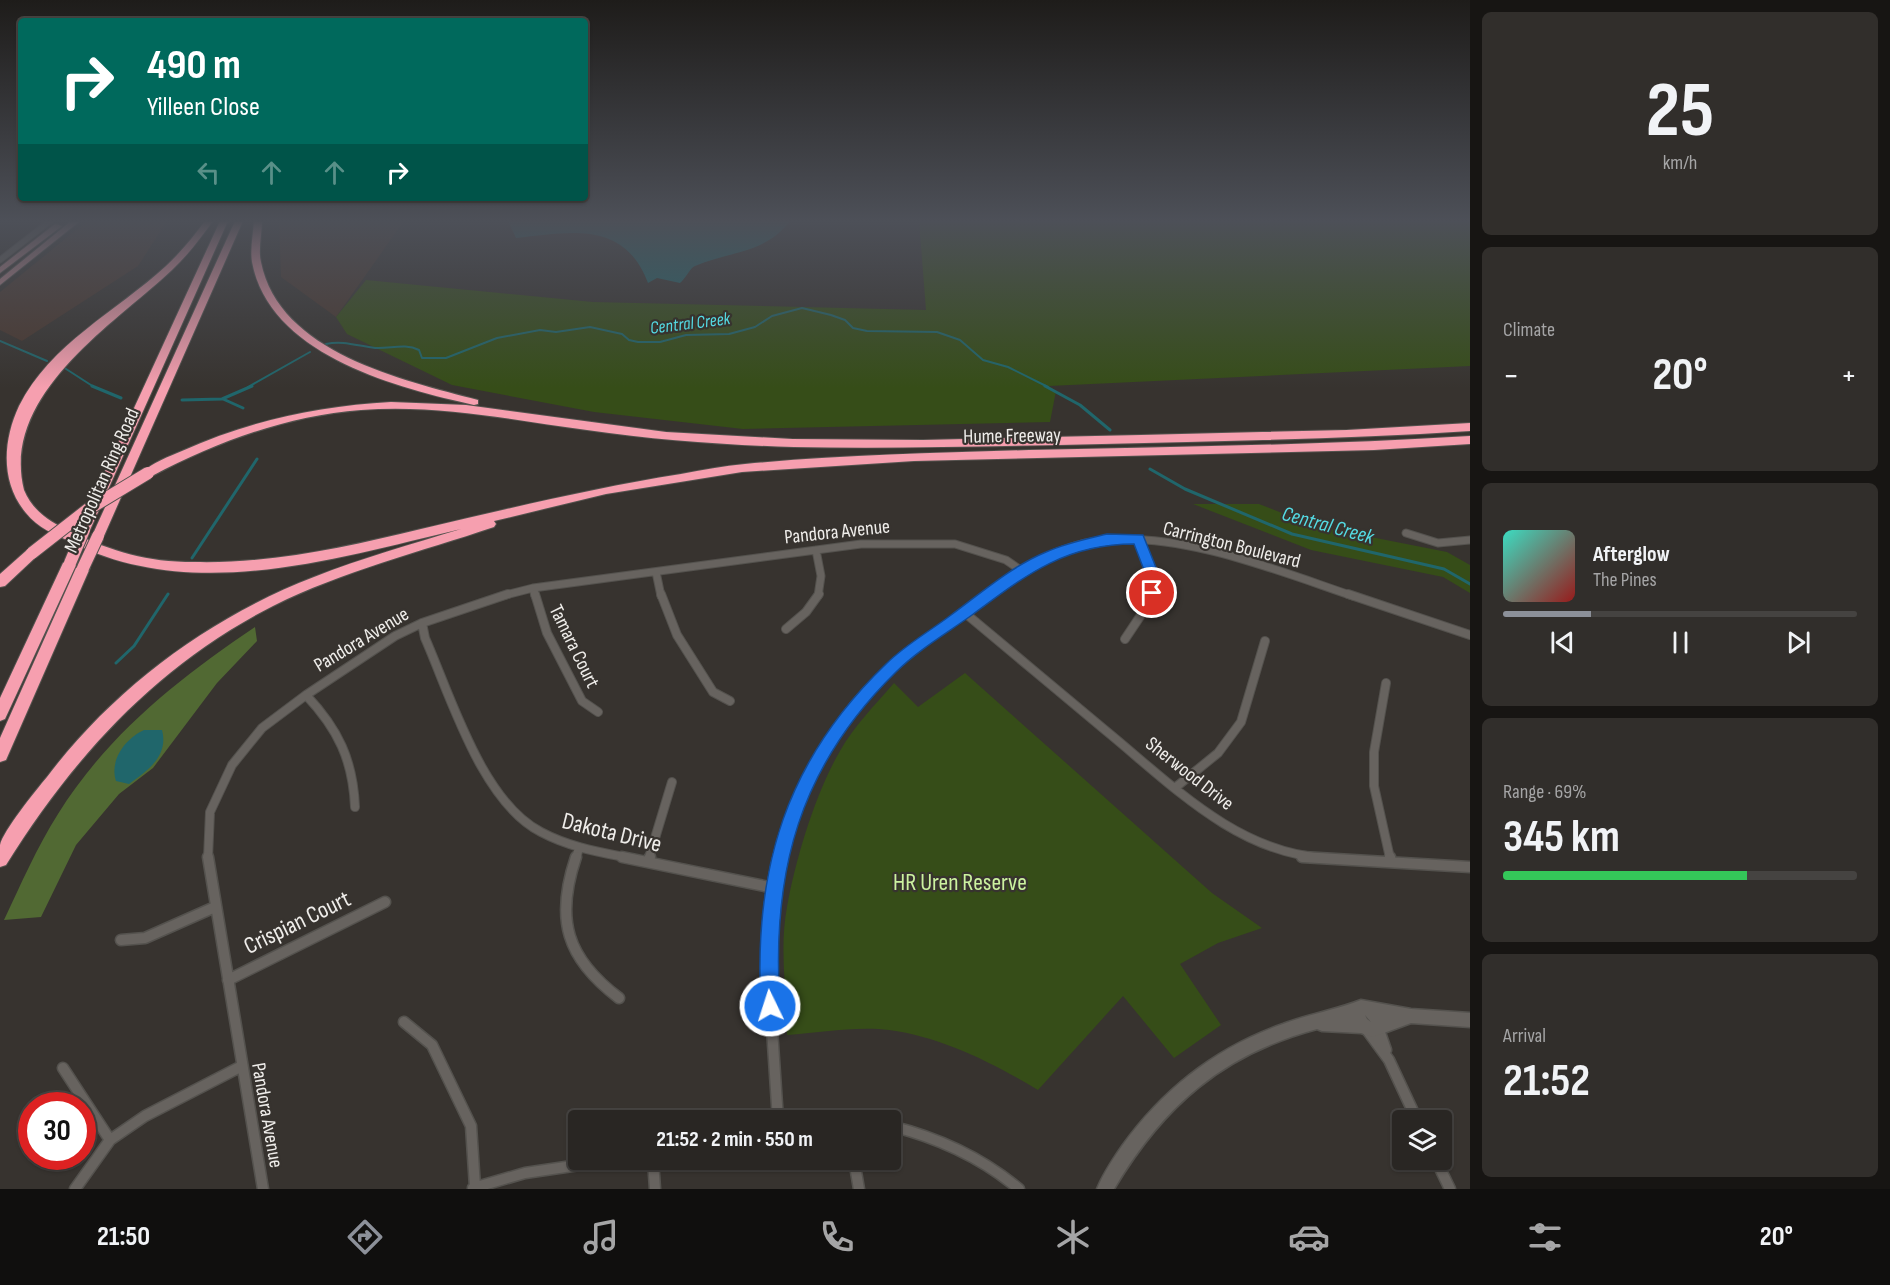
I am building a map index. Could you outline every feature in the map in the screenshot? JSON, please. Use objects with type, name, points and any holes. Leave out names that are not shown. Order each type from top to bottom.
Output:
[{"type":"highway","points":[[160,276],[57,360],[22,409],[14,427],[10,459],[17,488],[36,517],[86,545],[122,559],[153,565],[212,568],[284,563],[326,556],[558,501]]},
{"type":"highway","name":"Metropolitan Ring Road","points":[[0,755],[77,566],[84,530],[199,276]]},
{"type":"highway","name":"Metropolitan Ring Road","points":[[0,714],[18,675],[77,566],[98,536],[214,276]]},
{"type":"highway","points":[[259,276],[261,283],[284,317],[324,349],[366,371],[453,398],[632,431]]},
{"type":"highway","points":[[0,582],[32,552],[87,510],[185,453],[251,429],[316,413],[366,406],[451,408],[632,431]]},
{"type":"highway","name":"Hume Freeway","points":[[632,431],[762,442],[846,444],[1365,434],[1470,427]]},
{"type":"highway","name":"Hume Freeway","points":[[558,501],[663,479],[814,462],[1374,446],[1470,440]]},
{"type":"highway","points":[[0,859],[30,810],[82,745],[137,691],[210,636],[268,603],[317,581],[558,501]]},
{"type":"highway","points":[[0,704],[18,675]]},
{"type":"street","points":[[1406,533],[1438,543],[1470,540]]},
{"type":"street","name":"Carrington Boulevard","points":[[777,1110],[767,953],[774,888],[786,834],[806,781],[840,723],[890,668],[1019,573],[1048,556],[1071,547],[1107,539],[1139,539],[1206,549],[1271,568],[1470,635]]},
{"type":"street","points":[[1125,639],[1143,613],[1152,593],[1150,570],[1139,539]]},
{"type":"street","name":"Pandora Avenue","points":[[263,1189],[240,1067],[208,858],[210,812],[232,765],[262,728],[306,695],[395,636],[422,623],[500,596],[533,588],[861,544],[955,544],[982,550],[1019,573]]},
{"type":"street","points":[[786,629],[817,603],[822,576],[816,550]]},
{"type":"street","points":[[656,572],[662,601],[677,635],[712,692],[730,701]]},
{"type":"street","name":"Tamara Court","points":[[533,588],[547,633],[582,701],[598,712]]},
{"type":"street","name":"Sherwood Drive","points":[[965,613],[1202,810],[1254,841],[1303,857],[1470,867]]},
{"type":"street","name":"Dakota Drive","points":[[422,623],[425,638],[487,780],[514,813],[540,832],[579,848],[774,888]]},
{"type":"street","points":[[1176,787],[1218,753],[1241,722],[1265,641]]},
{"type":"street","points":[[1386,683],[1374,752],[1374,786],[1391,861]]},
{"type":"street","points":[[306,695],[340,735],[355,776],[355,807]]},
{"type":"street","points":[[648,862],[672,782]]},
{"type":"street","points":[[579,848],[565,898],[566,926],[577,953],[598,984],[619,998]]},
{"type":"street","name":"Crispian Court","points":[[228,980],[386,902]]},
{"type":"street","points":[[121,940],[145,938],[215,907]]},
{"type":"street","points":[[1363,1008],[1357,1019],[1371,1027],[1412,1110]]},
{"type":"street","points":[[1105,1189],[1136,1139],[1165,1105],[1198,1076],[1262,1040],[1363,1008],[1411,1016],[1470,1020]]},
{"type":"street","points":[[1314,1023],[1371,1027],[1411,1016]]},
{"type":"street","points":[[404,1022],[432,1045],[471,1126],[473,1188],[525,1173],[568,1167]]},
{"type":"street","points":[[75,1189],[110,1140],[145,1116],[240,1067]]},
{"type":"street","points":[[63,1068],[110,1140]]},
{"type":"street","points":[[901,1128],[925,1133],[997,1170],[1019,1189]]},
{"type":"street","points":[[654,1170],[655,1189]]},
{"type":"street","points":[[856,1170],[859,1189]]},
{"type":"street","points":[[1441,1170],[1450,1189]]},
{"type":"shaded area","points":[[19,276],[122,276],[22,341],[0,330],[0,292]]},
{"type":"shaded area","points":[[281,276],[365,276],[336,317]]},
{"type":"green space","points":[[923,276],[1470,276],[1470,366],[1049,386],[1056,391],[1050,422],[743,429],[594,412],[452,385],[347,334],[336,317],[366,280],[593,302],[926,310]]},
{"type":"green space","points":[[1193,504],[1259,504],[1315,526],[1447,552],[1470,565],[1470,593],[1443,577],[1311,550]]},
{"type":"green space","points":[[255,627],[257,641],[217,683],[153,768],[119,794],[76,845],[41,917],[4,920],[50,827],[77,785],[99,759],[146,710],[172,688]]},
{"type":"green space","name":"HR Uren Reserve","points":[[965,673],[1212,893],[1262,928],[1218,943],[1180,964],[1221,1025],[1174,1058],[1123,996],[1038,1090],[966,1052],[909,1033],[864,1029],[787,1035],[783,955],[787,907],[807,827],[831,768],[852,733],[894,683],[918,707]]},
{"type":"water","points":[[645,276],[685,276],[680,283],[657,278],[648,283]]},
{"type":"water","points":[[144,730],[162,730],[162,748],[159,755],[143,774],[129,784],[116,781],[114,773],[117,758],[125,744]]},
{"type":"waterway","name":"Central Creek","points":[[326,344],[344,343],[375,348],[408,347],[419,350],[422,358],[446,358],[497,338],[540,330],[556,332],[590,327],[622,334],[629,340],[638,342],[660,342],[686,335],[729,334],[755,327],[772,316],[802,308],[831,315],[845,320],[853,328],[867,331],[937,332],[960,340],[983,360],[1008,367],[1048,387]]},
{"type":"waterway","name":"Central Creek","points":[[0,341],[47,361]]},
{"type":"waterway","name":"Central Creek","points":[[248,387],[310,352]]},
{"type":"waterway","name":"Central Creek","points":[[63,367],[93,387]]},
{"type":"waterway","name":"Central Creek","points":[[182,400],[222,399],[252,386]]},
{"type":"waterway","name":"Central Creek","points":[[1045,386],[1080,405],[1110,430]]},
{"type":"waterway","name":"Central Creek","points":[[93,387],[121,398]]},
{"type":"waterway","points":[[223,399],[243,408]]},
{"type":"waterway","points":[[192,558],[257,459]]},
{"type":"waterway","name":"Central Creek","points":[[1150,469],[1185,489],[1292,534],[1444,569],[1470,584]]},
{"type":"waterway","points":[[116,663],[134,646],[168,594]]},
{"type":"route","points":[[770,1006],[767,953],[774,888],[786,834],[810,772],[840,723],[857,703],[893,666],[914,649],[1017,574],[1048,556],[1071,547],[1107,539],[1139,539],[1150,570],[1152,593]]}]
